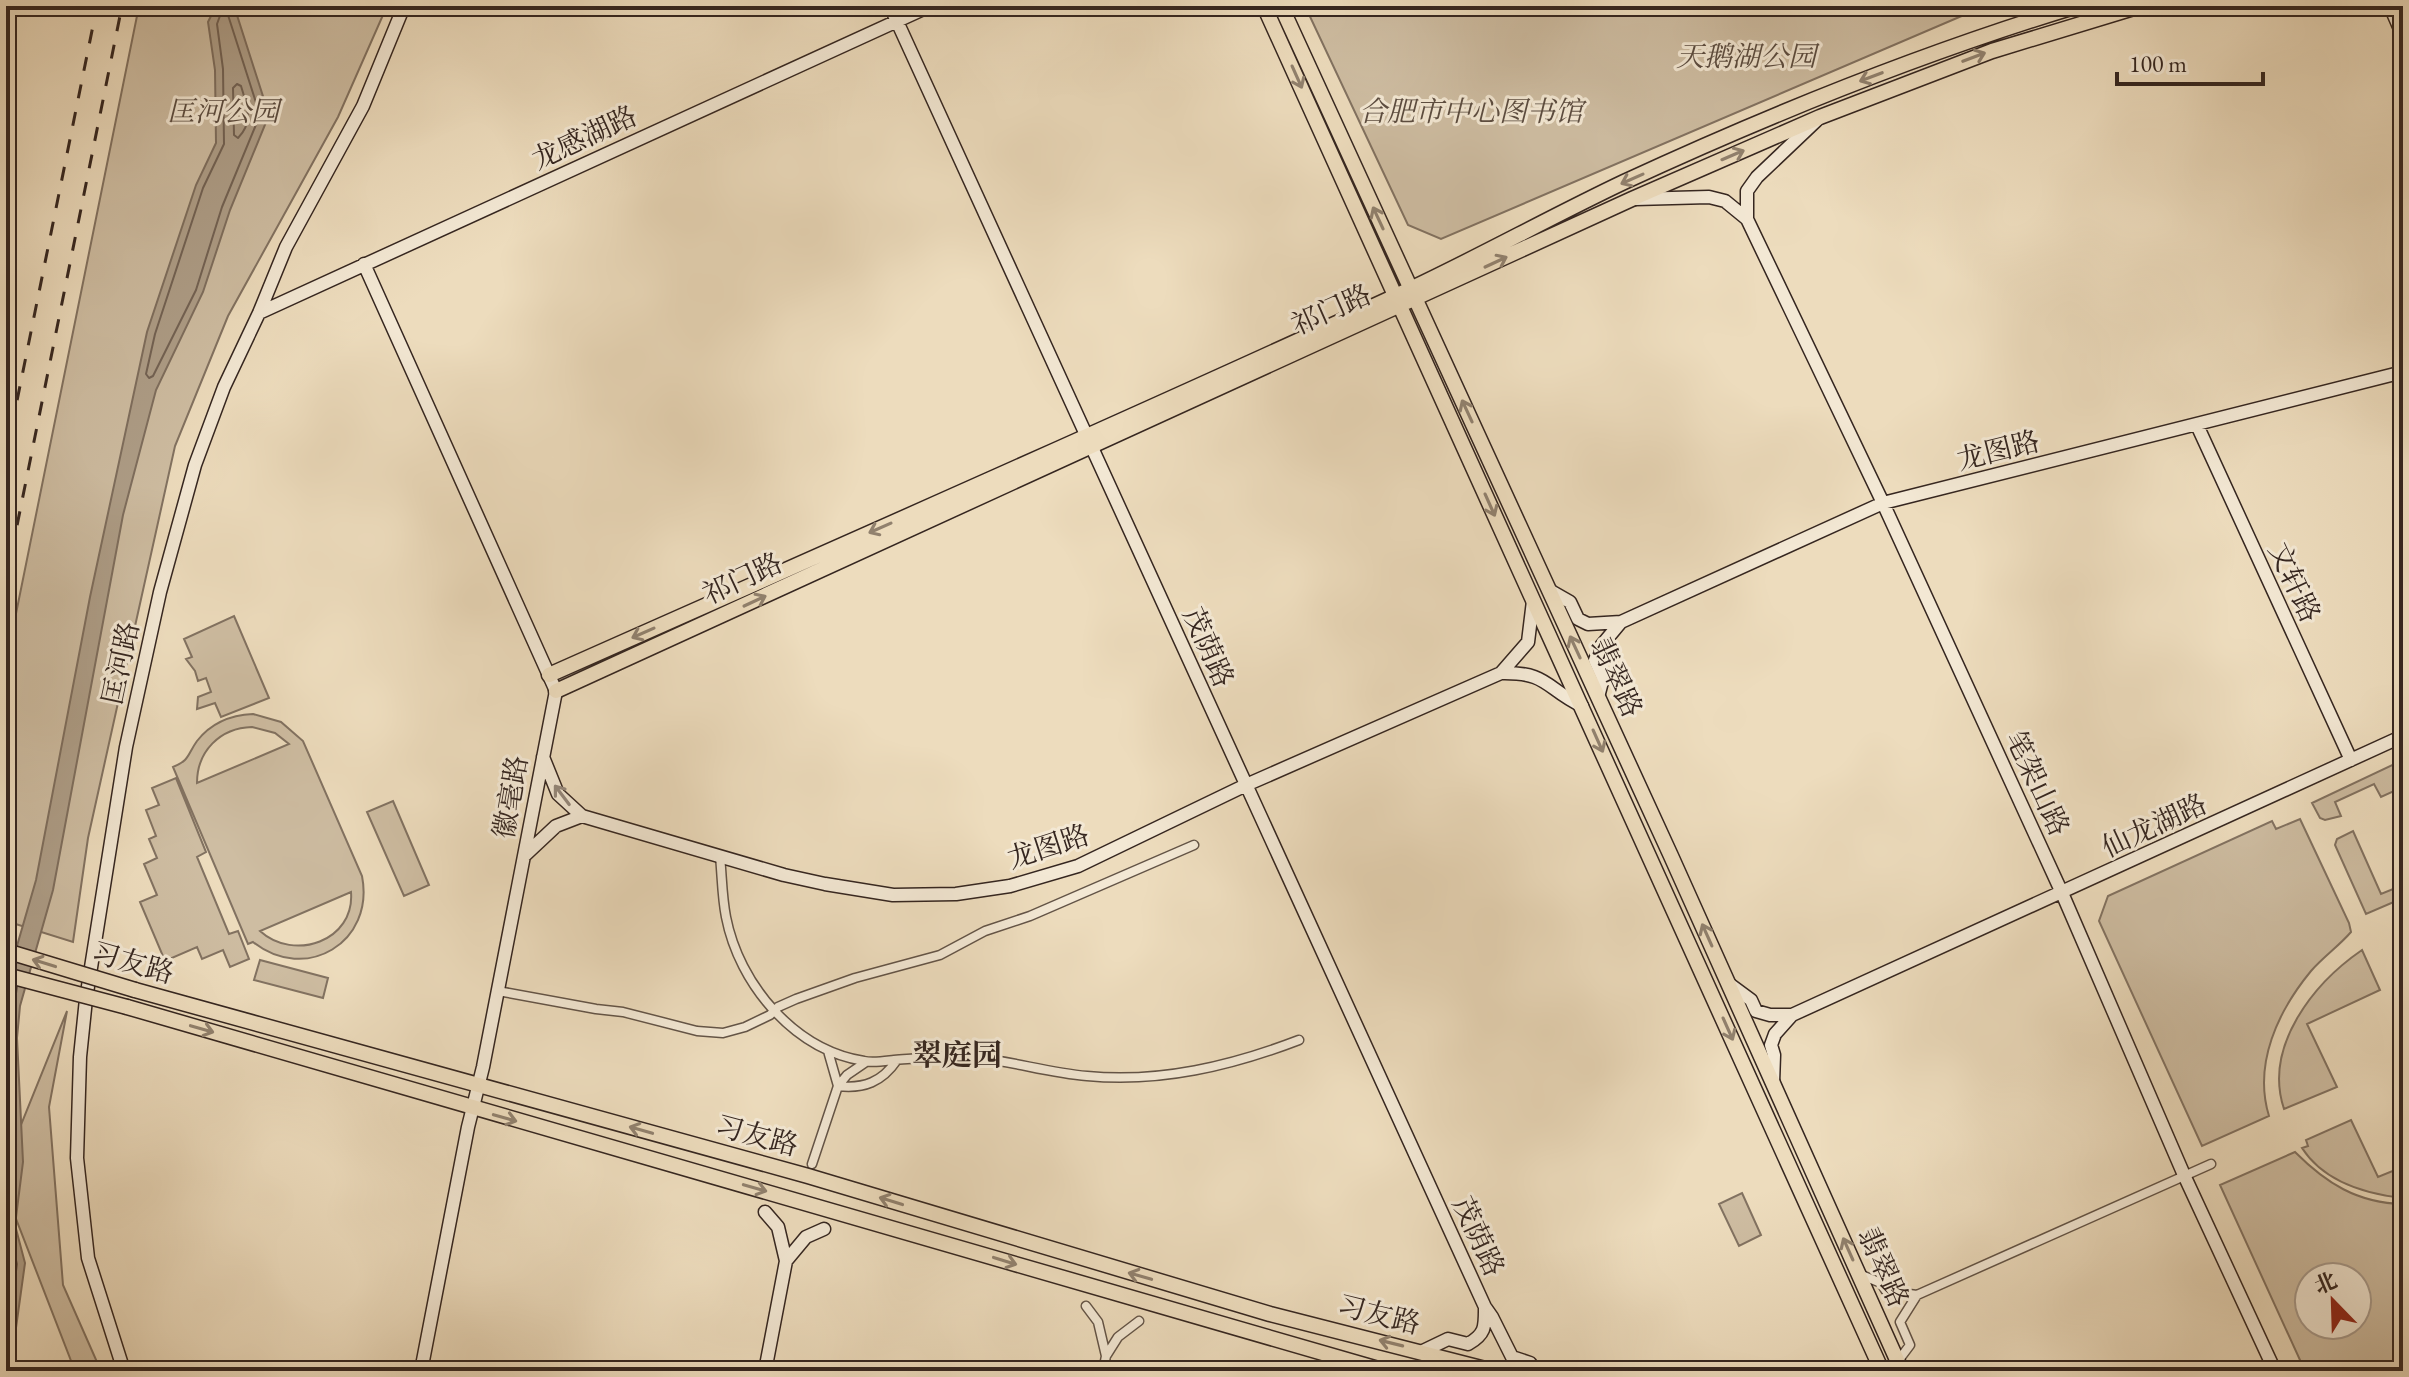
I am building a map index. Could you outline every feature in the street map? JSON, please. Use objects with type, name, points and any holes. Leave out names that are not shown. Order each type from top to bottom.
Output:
[{"type":"main road","name":"翡翠路","points":[[1264,6],[1882,1371]]},
{"type":"main road","name":"翡翠路","points":[[1281,6],[1900,1366]]},
{"type":"main road","name":"祁门路","points":[[1413,294],[1624,182],[1813,100],[1987,33],[2077,6]]},
{"type":"main road","name":"祁门路","points":[[556,691],[1413,294],[1820,117],[1992,51],[2140,6]]},
{"type":"main road","name":"祁门路","points":[[549,675],[1090,441]]},
{"type":"main road","name":"习友路","points":[[6,951],[135,990],[808,1176],[1270,1314],[1493,1371]]},
{"type":"main road","name":"习友路","points":[[6,975],[127,1007],[1385,1371]]},
{"type":"street","name":"匡河路","points":[[124,1371],[88,1258],[77,1158],[80,1057],[86,999],[126,747],[160,592],[200,452],[224,387],[286,247],[363,106],[404,6]]},
{"type":"street","name":"茂荫路","points":[[890,6],[1485,1307],[1512,1357],[1530,1363],[1536,1371]]},
{"type":"street","name":"龙感湖路","points":[[259,313],[930,6]]},
{"type":"street","points":[[2390,6],[2403,36]]},
{"type":"street","points":[[1747,219],[1747,191],[1757,177],[1820,117]]},
{"type":"street","points":[[1632,199],[1709,197],[1725,201],[1747,219]]},
{"type":"street","name":"笔架山路","points":[[1747,219],[1883,503],[2062,893],[2184,1175],[2275,1371]]},
{"type":"street","points":[[364,264],[556,691]]},
{"type":"street","name":"龙图路","points":[[1621,622],[1883,503],[2403,372]]},
{"type":"street","name":"文轩路","points":[[2197,425],[2351,760]]},
{"type":"street","points":[[1549,590],[1570,602],[1578,619],[1588,624],[1621,622]]},
{"type":"street","points":[[1501,673],[1528,642],[1533,598]]},
{"type":"street","points":[[1598,697],[1603,678],[1595,660],[1601,646],[1621,622]]},
{"type":"street","points":[[1501,673],[1524,672],[1546,680],[1565,698],[1582,706]]},
{"type":"street","name":"龙图路","points":[[582,816],[825,884],[893,895],[956,894],[1010,886],[1078,866],[1246,785],[1501,673]]},
{"type":"street","name":"徽毫路","points":[[421,1371],[556,691]]},
{"type":"street","name":"仙龙湖路","points":[[1792,1015],[2403,736]]},
{"type":"street","points":[[524,856],[556,826],[582,816],[558,794],[542,755]]},
{"type":"street","points":[[498,991],[623,1012],[697,1031],[723,1033],[745,1027],[796,999],[855,978],[940,955],[985,931],[1015,922],[1194,845]]},
{"type":"street","points":[[720,856],[725,916],[743,969],[775,1010],[800,1035],[828,1051],[866,1062],[944,1056],[980,1058],[1084,1076],[1137,1079],[1178,1074],[1255,1057],[1299,1040]]},
{"type":"street","points":[[1728,983],[1751,1000],[1756,1011],[1770,1015],[1792,1015]]},
{"type":"street","points":[[1773,1083],[1774,1055],[1771,1045],[1775,1034],[1792,1015]]},
{"type":"street","points":[[828,1051],[838,1086]]},
{"type":"street","points":[[838,1086],[874,1083],[889,1072],[897,1060]]},
{"type":"street","points":[[812,1164],[838,1086],[847,1075],[866,1062]]},
{"type":"street","points":[[1859,1274],[1881,1283],[1886,1291],[1917,1295],[2211,1164]]},
{"type":"street","points":[[765,1212],[778,1227],[786,1261],[765,1371]]},
{"type":"street","points":[[786,1261],[806,1237],[824,1229]]},
{"type":"street","points":[[1900,1366],[1910,1345],[1900,1322],[1917,1295]]},
{"type":"street","points":[[1086,1306],[1098,1322],[1106,1356]]},
{"type":"street","points":[[1423,1351],[1448,1339],[1468,1344],[1481,1337],[1485,1328],[1485,1307]]},
{"type":"street","points":[[1103,1371],[1106,1356],[1118,1337],[1139,1321]]},
{"type":"green space","name":"匡河公园","points":[[139,6],[387,6],[338,117],[228,316],[175,446],[88,838],[73,942],[6,921],[6,663]]},
{"type":"green space","name":"合肥市中心图书馆","points":[[1305,6],[1985,6],[1441,239],[1408,225]]},
{"type":"green space","points":[[234,616],[269,698],[221,717],[215,703],[197,709],[198,697],[211,692],[206,678],[198,681],[186,659],[192,657],[184,639]]},
{"type":"green space","points":[[253,714],[281,722],[303,741],[362,876],[363,900],[358,920],[347,937],[332,950],[314,957],[294,959],[273,954],[253,942],[248,944],[173,767],[185,759],[209,729],[229,718]],"holes":[[[252,727],[275,733],[289,744],[197,783],[201,761],[212,743],[230,732]],[[351,892],[350,909],[343,923],[320,942],[289,945],[260,931]]]},
{"type":"green space","points":[[2403,760],[2403,770],[2399,772],[2403,787],[2381,797],[2374,784],[2335,802],[2341,816],[2325,820],[2320,818],[2312,803]]},
{"type":"green space","points":[[176,778],[206,852],[197,857],[229,934],[238,931],[249,959],[230,967],[223,950],[202,959],[197,947],[165,961],[140,902],[157,895],[144,864],[157,858],[149,839],[156,836],[146,810],[159,805],[152,788]]},
{"type":"green space","points":[[393,801],[429,885],[404,896],[367,812]]},
{"type":"green space","points":[[2300,819],[2351,932],[2311,971],[2279,1021],[2264,1077],[2269,1116],[2202,1146],[2099,921],[2108,896],[2272,821],[2276,829]]},
{"type":"green space","points":[[2353,831],[2381,894],[2403,885],[2403,898],[2366,914],[2335,845],[2337,839]]},
{"type":"green space","points":[[2362,950],[2380,990],[2307,1024],[2337,1087],[2284,1109],[2279,1085],[2281,1062],[2297,1018],[2327,980]]},
{"type":"green space","points":[[260,960],[328,978],[323,998],[254,980]]},
{"type":"green space","points":[[67,1011],[49,1107],[63,1285],[101,1371],[75,1371],[6,1193],[6,1162]]},
{"type":"green space","points":[[2351,1120],[2378,1177],[2395,1170],[2403,1186],[2403,1198],[2361,1189],[2334,1178],[2311,1160],[2302,1148],[2308,1146],[2306,1140]]},
{"type":"green space","points":[[2295,1152],[2318,1173],[2343,1189],[2371,1200],[2403,1204],[2403,1371],[2305,1371],[2220,1185]]},
{"type":"green space","points":[[1742,1193],[1761,1235],[1739,1246],[1719,1204]]},
{"type":"water","points":[[216,6],[242,6],[236,12],[269,115],[230,210],[203,292],[156,390],[123,515],[53,890],[20,1006],[17,1038],[23,1162],[15,1225],[25,1263],[10,1371],[6,1371],[6,984],[36,880],[90,597],[147,332],[196,185],[216,143],[215,70],[208,22]]},
{"type":"railway","points":[[6,455],[97,6]]},
{"type":"railway","points":[[6,580],[122,6]]},
{"type":"district","name":"翠庭园","points":[[957,1055]]},
{"type":"park label","name":"天鹅湖公园","points":[[1746,56]]}]
